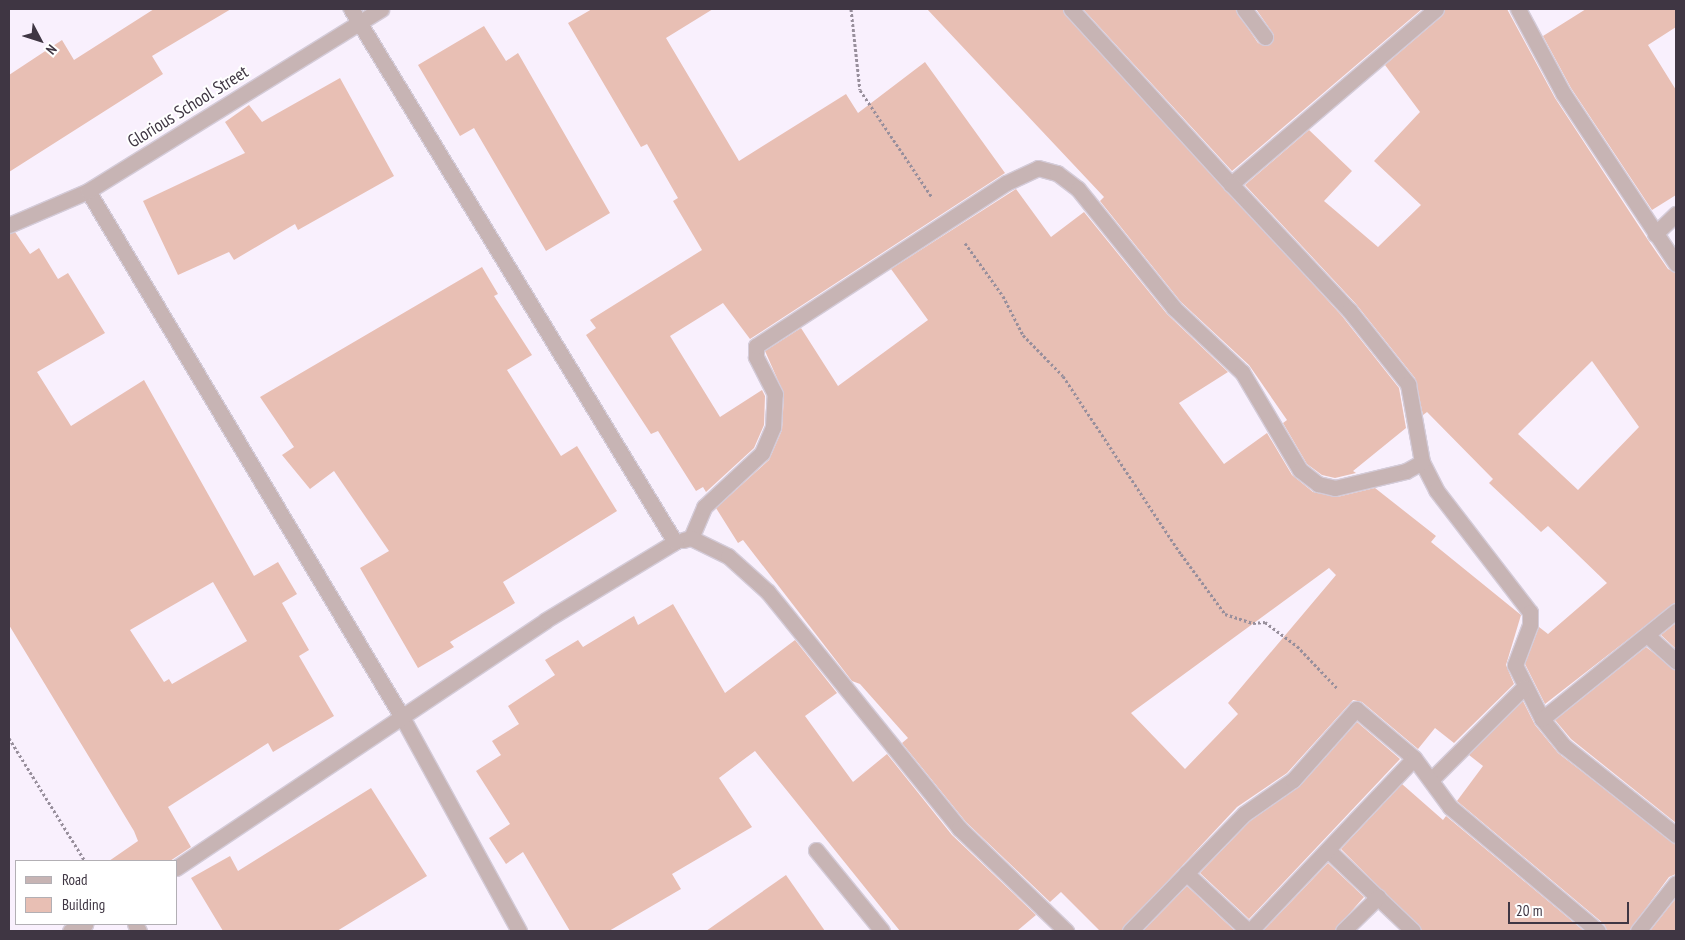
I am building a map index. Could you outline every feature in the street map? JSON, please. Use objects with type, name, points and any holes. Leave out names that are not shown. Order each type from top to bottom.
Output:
[{"type":"street","name":"Glorious School Street","points":[[9,226],[88,191],[355,15],[381,9]]},
{"type":"street","points":[[1071,9],[1349,310],[1408,384],[1422,462],[1436,490],[1530,612],[1530,624],[1514,665],[1542,720],[1564,746],[1676,835]]},
{"type":"street","points":[[1244,9],[1265,37]]},
{"type":"street","points":[[1231,184],[1436,9]]},
{"type":"street","points":[[1518,9],[1563,93],[1676,264]]},
{"type":"street","points":[[355,15],[675,542]]},
{"type":"street","points":[[691,538],[704,507],[762,453],[774,427],[775,394],[756,357],[756,346],[949,220],[1038,168],[1057,173],[1078,190],[1174,308],[1242,372],[1306,475],[1318,484],[1335,488],[1406,471],[1422,462]]},
{"type":"street","points":[[88,191],[402,717],[519,931]]},
{"type":"street","points":[[1655,234],[1676,214]]},
{"type":"street","points":[[178,867],[546,620],[675,542],[691,538],[728,556],[768,592],[959,828],[1066,931]]},
{"type":"street","points":[[1542,720],[1648,636],[1676,611]]},
{"type":"street","points":[[1648,636],[1676,661]]},
{"type":"street","points":[[1432,778],[1524,687]]},
{"type":"street","points":[[1130,931],[1244,814],[1293,780],[1356,709],[1414,758],[1432,778],[1450,807],[1598,931]]},
{"type":"street","points":[[1186,873],[1250,931],[1414,758]]},
{"type":"street","points":[[816,850],[882,931]]},
{"type":"street","points":[[1328,850],[1412,931]]},
{"type":"street","points":[[1638,931],[1676,883]]},
{"type":"street","points":[[1343,931],[1378,897]]},
{"type":"street","points":[[70,931],[82,925]]},
{"type":"path","points":[[851,9],[860,90],[1003,296],[1023,335],[1063,376],[1180,554],[1225,614],[1253,623],[1265,622],[1297,646],[1356,709]]},
{"type":"path","points":[[9,738],[84,860]]},
{"type":"building","points":[[154,9],[231,9],[152,56],[163,74],[9,172],[9,75],[62,40],[74,60]]},
{"type":"building","points":[[592,9],[713,9],[666,38],[739,161],[846,94],[858,113],[925,62],[1005,173],[750,339],[723,303],[670,336],[720,417],[762,390],[765,396],[764,425],[754,448],[706,492],[703,487],[696,491],[658,431],[651,434],[586,335],[596,328],[590,320],[702,250],[673,201],[678,198],[647,144],[641,147],[568,23]]},
{"type":"building","points":[[927,9],[1062,9],[1342,316],[1399,388],[1406,428],[1353,471],[1356,473],[1335,478],[1322,475],[1307,464],[1283,423],[1287,420],[1249,365],[1181,302],[1100,201],[1104,197]]},
{"type":"building","points":[[1083,9],[1235,9],[1258,43],[1266,46],[1274,35],[1256,9],[1422,9],[1232,171]]},
{"type":"building","points":[[1445,9],[1507,9],[1555,98],[1668,269],[1676,273],[1676,602],[1545,704],[1525,664],[1539,627],[1548,634],[1607,583],[1548,526],[1541,532],[1489,483],[1493,479],[1427,412],[1423,415],[1415,378],[1356,304],[1245,185],[1309,130],[1352,171],[1324,201],[1378,247],[1421,205],[1374,161],[1420,112],[1385,65],[1442,16]],"holes":[[[1592,361],[1639,427],[1578,490],[1518,434]]]},
{"type":"building","points":[[1586,9],[1676,9],[1676,27],[1648,45],[1676,90],[1676,195],[1652,210],[1571,88],[1543,36]]},
{"type":"building","points":[[484,26],[506,61],[518,53],[610,213],[546,251],[474,128],[460,136],[418,65]]},
{"type":"building","points":[[340,78],[394,176],[298,230],[295,224],[234,260],[229,252],[178,275],[143,201],[245,153],[225,122],[249,105],[262,122]]},
{"type":"building","points":[[1016,189],[1051,237],[1084,212],[1167,314],[1228,372],[1179,403],[1224,464],[1267,433],[1292,475],[1313,492],[1337,497],[1375,488],[1436,536],[1431,542],[1521,615],[1506,665],[1514,684],[1454,743],[1435,728],[1418,749],[1362,702],[1353,700],[1287,773],[1237,807],[1121,931],[1100,931],[1061,892],[1050,902],[966,822],[902,743],[908,738],[860,684],[852,681],[743,540],[738,543],[716,508],[769,460],[782,430],[784,394],[765,351],[801,328],[838,386],[928,320],[891,269]],"holes":[[[1329,568],[1336,575],[1228,703],[1238,714],[1185,769],[1131,713]]]},
{"type":"building","points":[[15,232],[30,254],[39,248],[58,279],[68,273],[105,333],[37,372],[71,426],[144,380],[254,576],[278,562],[297,594],[282,603],[309,650],[299,656],[334,716],[273,752],[268,743],[168,807],[191,847],[172,860],[110,860],[138,841],[134,831],[9,625],[9,234]],"holes":[[[213,582],[247,641],[172,684],[169,679],[164,682],[130,630]]]},
{"type":"building","points":[[482,267],[498,294],[494,296],[532,355],[507,370],[561,456],[577,446],[617,511],[503,582],[515,603],[450,642],[454,647],[418,668],[360,568],[389,551],[334,471],[310,489],[282,455],[294,447],[260,397]]},
{"type":"building","points":[[673,604],[725,693],[795,640],[837,693],[805,716],[853,782],[887,754],[952,835],[1036,915],[1017,931],[900,931],[755,751],[719,778],[752,827],[672,874],[681,889],[609,931],[570,931],[523,852],[506,864],[489,838],[510,824],[476,771],[501,755],[492,741],[519,724],[508,706],[555,675],[545,660],[578,640],[583,647],[634,616],[638,625]]},
{"type":"building","points":[[1676,623],[1676,649],[1661,635]]},
{"type":"building","points":[[1646,647],[1676,670],[1676,823],[1571,739],[1555,720]]},
{"type":"building","points":[[1523,701],[1535,725],[1558,753],[1676,844],[1676,874],[1669,877],[1629,931],[1607,931],[1604,924],[1457,801],[1483,766],[1469,755]]},
{"type":"building","points":[[1357,722],[1400,759],[1249,919],[1200,873],[1250,821],[1300,786]]},
{"type":"building","points":[[1402,784],[1443,820],[1446,816],[1584,931],[1423,931],[1341,849]]},
{"type":"building","points":[[371,788],[427,876],[337,931],[223,931],[191,878],[230,856],[238,871]]},
{"type":"building","points":[[1328,863],[1364,897],[1334,931],[1263,931]]},
{"type":"building","points":[[786,875],[825,931],[706,931]]},
{"type":"building","points":[[1187,886],[1235,931],[1143,931]]},
{"type":"building","points":[[1676,898],[1676,931],[1650,931]]}]
